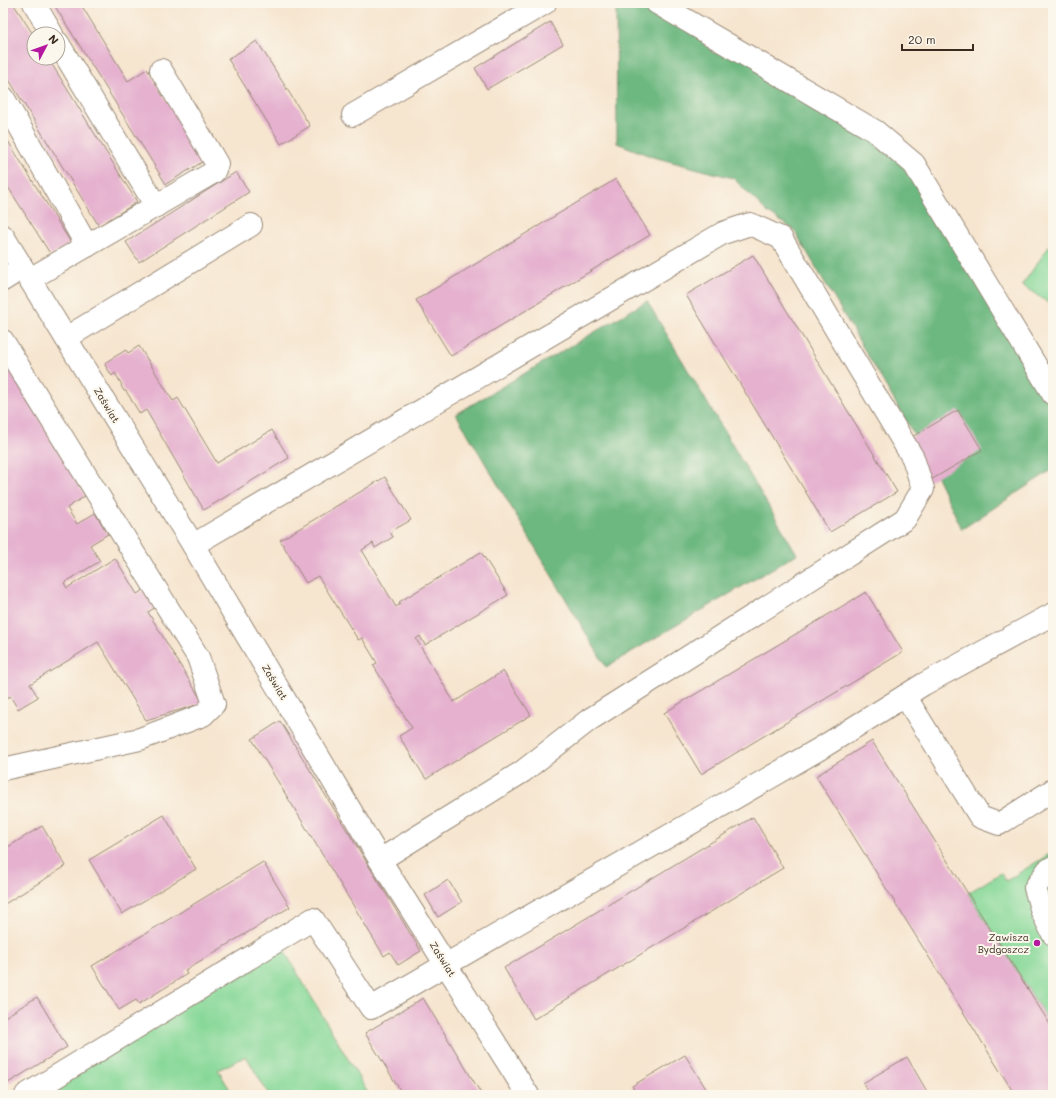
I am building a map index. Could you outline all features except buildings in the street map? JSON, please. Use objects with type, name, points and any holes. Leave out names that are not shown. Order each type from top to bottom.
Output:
[{"type":"street","points":[[34,3],[47,26]]},
{"type":"street","points":[[353,115],[545,3]]},
{"type":"street","points":[[657,3],[875,130],[914,164],[1053,394]]},
{"type":"street","points":[[66,56],[156,206]]},
{"type":"street","points":[[3,280],[26,274],[87,246],[214,172],[216,164],[161,70]]},
{"type":"street","points":[[3,97],[87,246]]},
{"type":"street","points":[[193,545],[724,233],[750,224],[781,238],[913,458],[923,489],[905,518],[589,720],[522,772],[380,860]]},
{"type":"street","points":[[66,338],[251,225]]},
{"type":"street","name":"Zaświat","points":[[3,236],[193,545],[380,860],[528,1095]]},
{"type":"street","points":[[3,341],[198,657],[214,704],[203,715],[140,739],[3,769]]},
{"type":"street","points":[[26,1095],[313,919],[371,1008],[821,748],[924,684],[1053,614]]},
{"type":"street","points":[[904,696],[980,817],[999,824],[1053,790]]},
{"type":"street","points":[[1053,867],[1047,871],[1035,888],[1042,912],[1053,934]]},
{"type":"green space","points":[[616,3],[657,3],[914,164],[1053,394],[1053,469],[962,529],[928,458],[794,230],[767,212],[733,178],[653,157],[617,143]]},
{"type":"green space","points":[[1053,241],[1053,306],[1022,285]]},
{"type":"green space","points":[[647,301],[797,554],[606,667],[456,414]]},
{"type":"green space","name":"Zawisza Bydgoszcz","points":[[1053,852],[1053,1029],[968,893],[1001,873],[1006,881]]},
{"type":"green space","points":[[278,940],[369,1095],[269,1095],[246,1056],[218,1070],[233,1095],[26,1095]]},
{"type":"place","name":"Zawisza Bydgoszcz","points":[[1037,943]]}]
